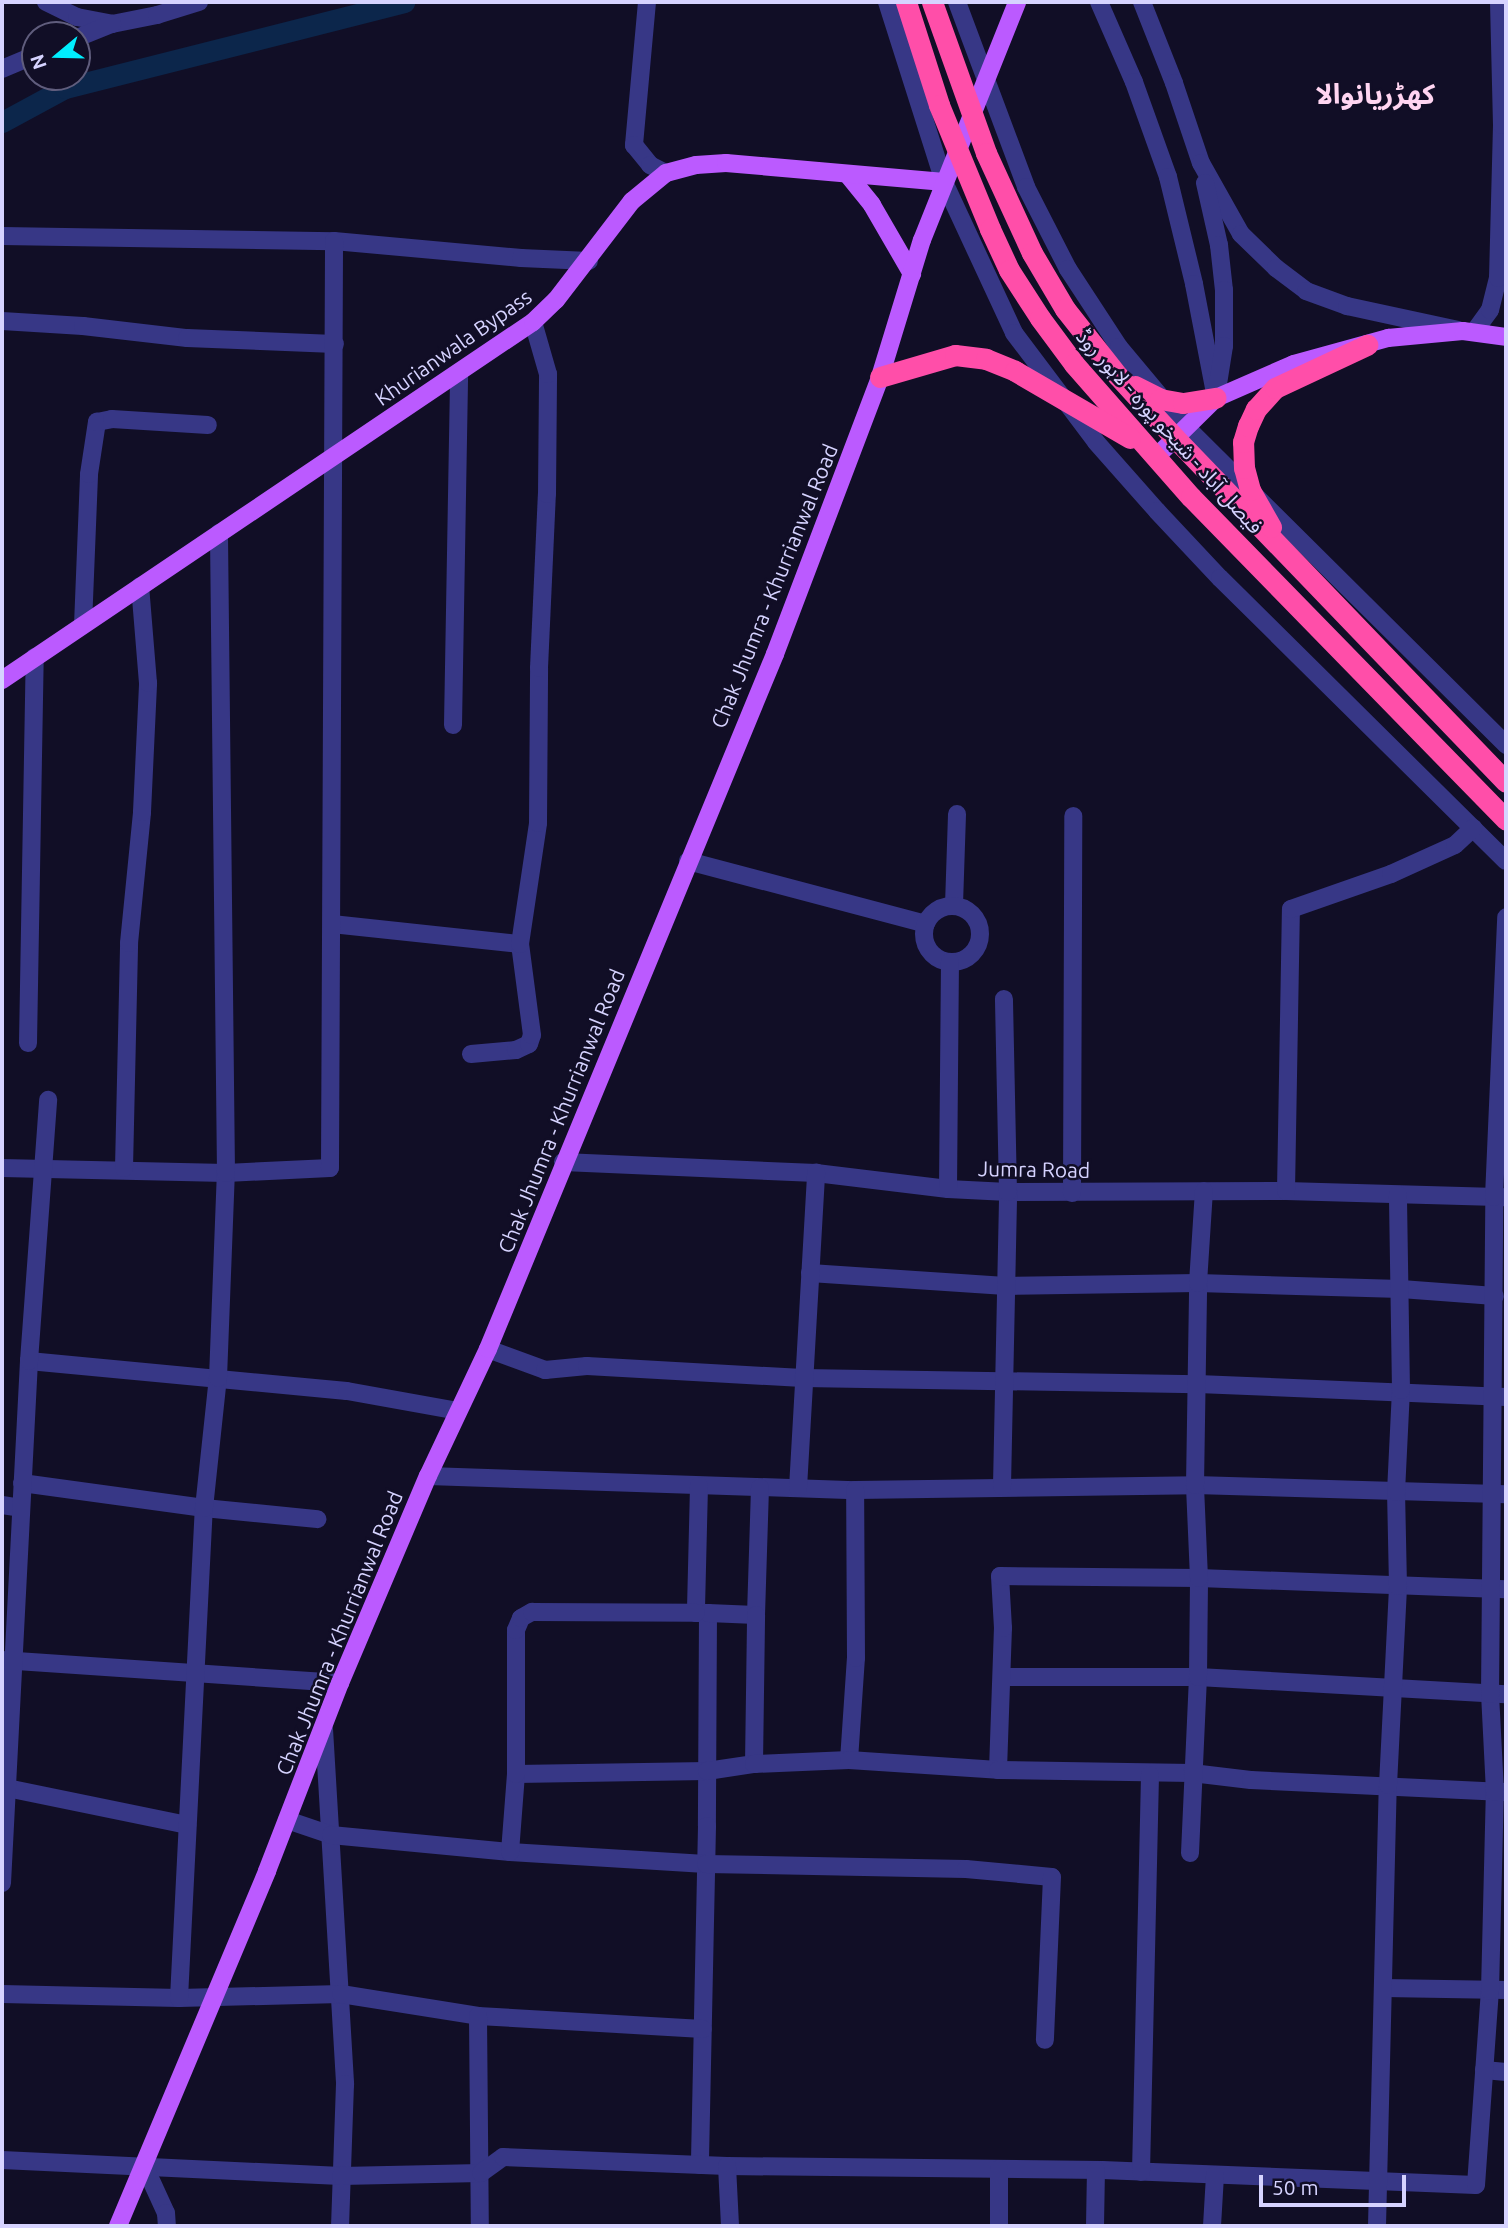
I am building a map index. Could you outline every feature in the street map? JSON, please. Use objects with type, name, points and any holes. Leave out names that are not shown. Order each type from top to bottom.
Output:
[{"type":"highway","name":"فیصل آباد - شیخو پورہ - لاہور روڈ","points":[[906,2],[958,152],[990,229],[1021,289],[1074,364],[1191,497],[1506,820]]},
{"type":"highway","name":"فیصل آباد - شیخو پورہ - لاہور روڈ","points":[[932,2],[971,116],[1032,253],[1065,309],[1118,376],[1180,432],[1315,585],[1506,782]]},
{"type":"highway","points":[[1315,585],[1271,528],[1253,496],[1244,468],[1243,442],[1256,409],[1275,388],[1367,345]]},
{"type":"highway","points":[[880,377],[955,355],[986,359],[1015,371],[1151,452]]},
{"type":"highway","points":[[1118,376],[1160,399],[1184,403],[1216,398]]},
{"type":"main road","name":"Chak Jhumra - Khurrianwal Road","points":[[118,2226],[288,1820],[340,1683],[428,1476],[488,1349],[775,654],[880,377],[944,182],[1017,2]]},
{"type":"main road","name":"Khurianwala Bypass","points":[[2,680],[533,321],[556,300],[589,261],[632,201],[666,173],[696,165],[726,163],[944,182]]},
{"type":"main road","points":[[848,175],[872,205],[912,274]]},
{"type":"main road","points":[[1151,452],[1180,432],[1216,398],[1293,364],[1388,338],[1469,331],[1506,337]]},
{"type":"street","points":[[46,2],[81,9],[112,24]]},
{"type":"street","points":[[91,32],[112,24],[157,15],[199,2]]},
{"type":"street","points":[[647,2],[633,136],[639,154],[650,165],[666,173]]},
{"type":"street","points":[[887,2],[944,182],[1014,333],[1096,442],[1157,511],[1220,578],[1506,861]]},
{"type":"street","points":[[957,2],[1026,187],[1068,269],[1119,347],[1160,399],[1180,432],[1317,555],[1506,746]]},
{"type":"street","points":[[1099,2],[1134,82],[1168,177],[1194,284],[1216,398]]},
{"type":"street","points":[[1142,2],[1174,83],[1201,163],[1219,245],[1224,290],[1224,346],[1216,398]]},
{"type":"street","points":[[1201,163],[1241,234],[1276,268],[1306,291],[1347,306],[1469,331],[1490,310],[1498,278],[1502,125],[1499,2]]},
{"type":"street","points":[[2,69],[21,61]]},
{"type":"street","points":[[2,236],[334,241],[521,258],[589,261]]},
{"type":"street","points":[[2,1168],[124,1168],[226,1172],[330,1168],[334,241]]},
{"type":"street","points":[[2,321],[83,326],[187,338],[335,344]]},
{"type":"street","points":[[471,1054],[516,1050],[529,1044],[532,1035],[520,944],[538,823],[539,668],[547,494],[548,374],[533,321]]},
{"type":"street","points":[[453,725],[459,372]]},
{"type":"street","points":[[83,625],[89,474],[97,422],[112,419],[208,425]]},
{"type":"street","points":[[179,1998],[204,1508],[218,1378],[226,1172],[219,533]]},
{"type":"street","points":[[124,1168],[129,943],[142,812],[148,683],[140,586]]},
{"type":"street","points":[[28,1044],[35,657]]},
{"type":"street","points":[[954,905],[957,814]]},
{"type":"street","points":[[1072,1193],[1073,816]]},
{"type":"street","points":[[1286,1191],[1292,909],[1391,874],[1455,845],[1473,828]]},
{"type":"street","points":[[688,861],[926,924]]},
{"type":"street","points":[[954,905],[973,915],[981,936],[971,956],[950,962],[931,953],[925,943],[926,924],[933,912],[954,905]]},
{"type":"street","points":[[2,2160],[341,2176],[481,2173],[503,2157],[727,2166],[1141,2172],[1476,2185],[1484,2070],[1498,1991],[1501,1397],[1496,1296],[1506,917]]},
{"type":"street","points":[[332,924],[520,944]]},
{"type":"street","points":[[948,1189],[950,962]]},
{"type":"street","points":[[1002,1486],[1008,1192],[1004,999]]},
{"type":"street","points":[[2,1883],[7,1788],[8,1661],[48,1100]]},
{"type":"street","name":"Jumra Road","points":[[563,1162],[816,1173],[948,1189],[1008,1192],[1286,1191],[1500,1197]]},
{"type":"street","points":[[798,1488],[816,1173]]},
{"type":"street","points":[[1190,1853],[1198,1676],[1199,1578],[1195,1485],[1198,1283],[1204,1191]]},
{"type":"street","points":[[1377,2226],[1388,1785],[1398,1586],[1396,1492],[1401,1391],[1401,1289],[1398,1195]]},
{"type":"street","points":[[810,1273],[1006,1286],[1198,1283],[1401,1289],[1496,1296]]},
{"type":"street","points":[[488,1349],[545,1370],[587,1366],[803,1378],[1198,1384],[1501,1397]]},
{"type":"street","points":[[29,1361],[346,1391],[458,1410]]},
{"type":"street","points":[[428,1476],[855,1490],[1195,1485],[1499,1494]]},
{"type":"street","points":[[22,1483],[204,1508],[317,1519]]},
{"type":"street","points":[[699,1486],[707,1771],[700,2165]]},
{"type":"street","points":[[754,1764],[760,1488]]},
{"type":"street","points":[[849,1760],[856,1658],[855,1490]]},
{"type":"street","points":[[2,1505],[21,1508]]},
{"type":"street","points":[[998,1770],[1002,1677],[1000,1576],[1199,1578],[1500,1589]]},
{"type":"street","points":[[510,1852],[516,1774],[516,1630],[521,1618],[532,1612],[756,1615]]},
{"type":"street","points":[[8,1661],[194,1671],[340,1683]]},
{"type":"street","points":[[1002,1677],[1198,1676],[1498,1694]]},
{"type":"street","points":[[324,1729],[345,2084],[340,2226]]},
{"type":"street","points":[[516,1774],[707,1771],[754,1764],[849,1760],[998,1770],[1150,1775],[1192,1773],[1251,1780],[1500,1792]]},
{"type":"street","points":[[1141,2172],[1150,1775]]},
{"type":"street","points":[[7,1788],[187,1825]]},
{"type":"street","points":[[288,1820],[331,1835],[510,1852],[706,1864],[966,1868],[1052,1877],[1045,2040]]},
{"type":"street","points":[[1384,1988],[1498,1991]]},
{"type":"street","points":[[2,1994],[179,1998],[341,1994],[478,2015],[703,2029]]},
{"type":"street","points":[[478,2015],[480,2226]]},
{"type":"street","points":[[1484,2070],[1506,2072]]},
{"type":"street","points":[[144,2165],[166,2213],[167,2226]]},
{"type":"street","points":[[727,2166],[730,2226]]},
{"type":"street","points":[[999,2169],[999,2226]]},
{"type":"street","points":[[1095,2226],[1096,2171]]},
{"type":"street","points":[[1212,2226],[1215,2175]]},
{"type":"waterway","points":[[2,122],[65,88],[404,2]]},
{"type":"district","name":"کھڑریانوالا","points":[[1375,94]]}]
